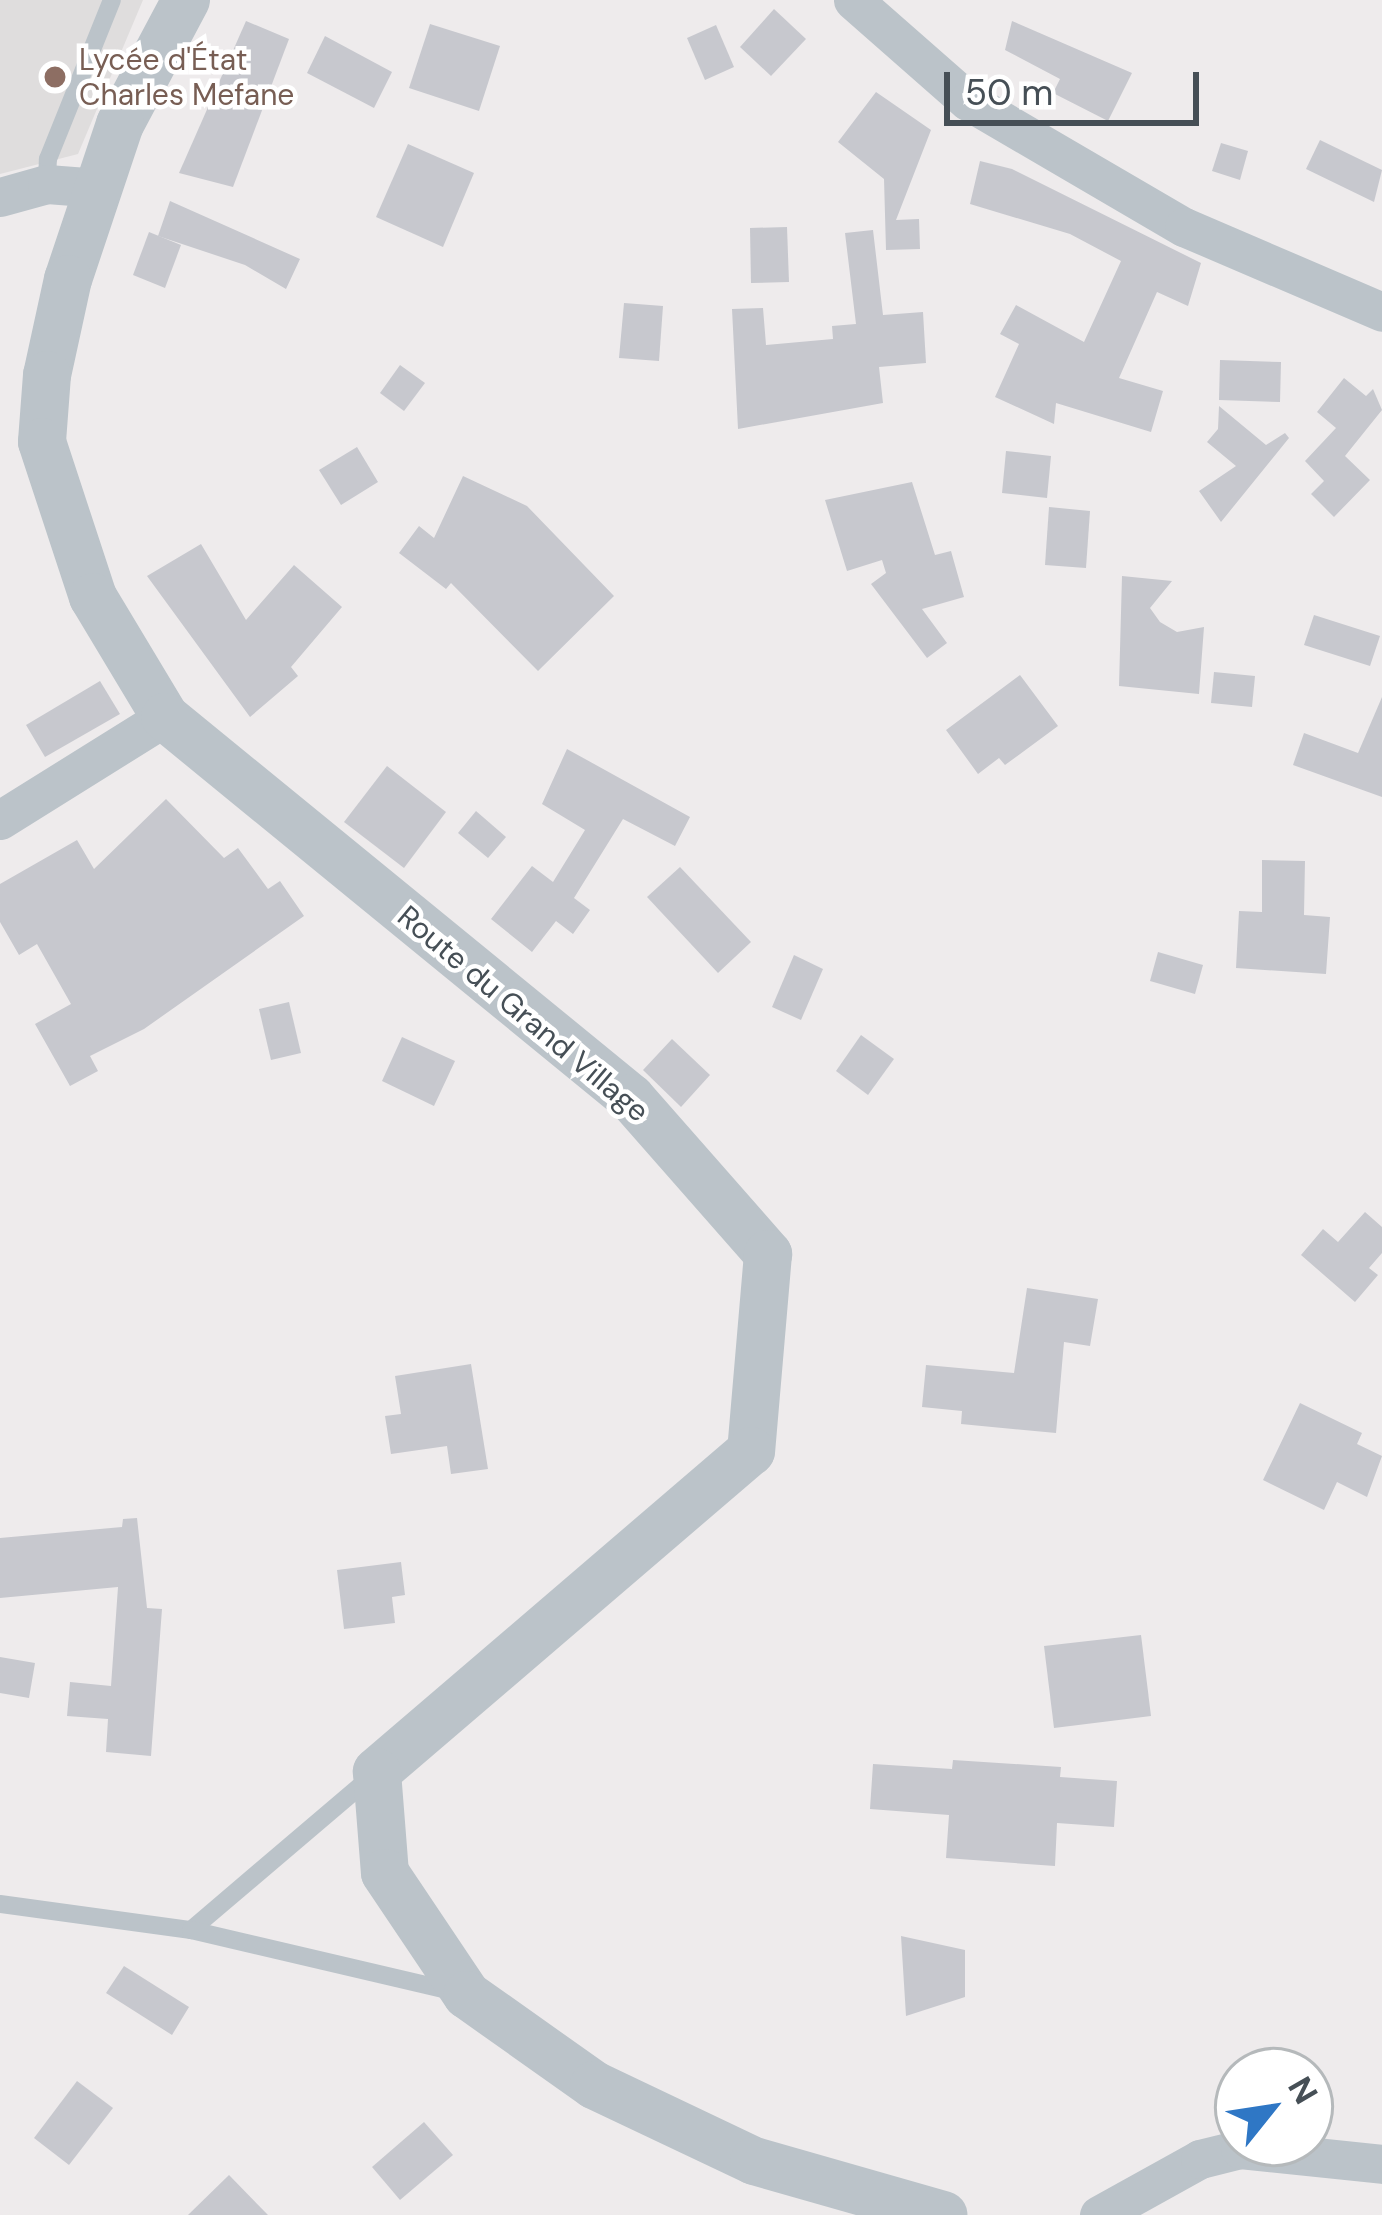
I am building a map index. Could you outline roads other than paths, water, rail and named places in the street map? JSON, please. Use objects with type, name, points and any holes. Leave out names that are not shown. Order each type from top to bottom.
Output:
[{"type":"street","name":"Route du Grand Village","points":[[187,0],[132,97],[68,279],[42,442],[93,597],[165,717],[631,1098],[767,1254],[751,1451],[377,1772]]},
{"type":"street","points":[[854,0],[968,101],[1184,227],[1382,312]]},
{"type":"street","points":[[0,197],[47,184],[99,188]]},
{"type":"street","points":[[0,820],[165,717]]},
{"type":"street","points":[[377,1772],[385,1874],[467,1995],[594,2085],[674,2129],[754,2161],[943,2215]]},
{"type":"street","points":[[1099,2215],[1200,2159],[1240,2150],[1382,2164]]},
{"type":"lane","points":[[47,184],[49,159],[112,0]]},
{"type":"lane","points":[[191,1930],[377,1772]]},
{"type":"lane","points":[[0,1904],[191,1930],[467,1995]]},
{"type":"place","name":"Lycée d'État Charles Mefane","points":[[55,77]]}]
